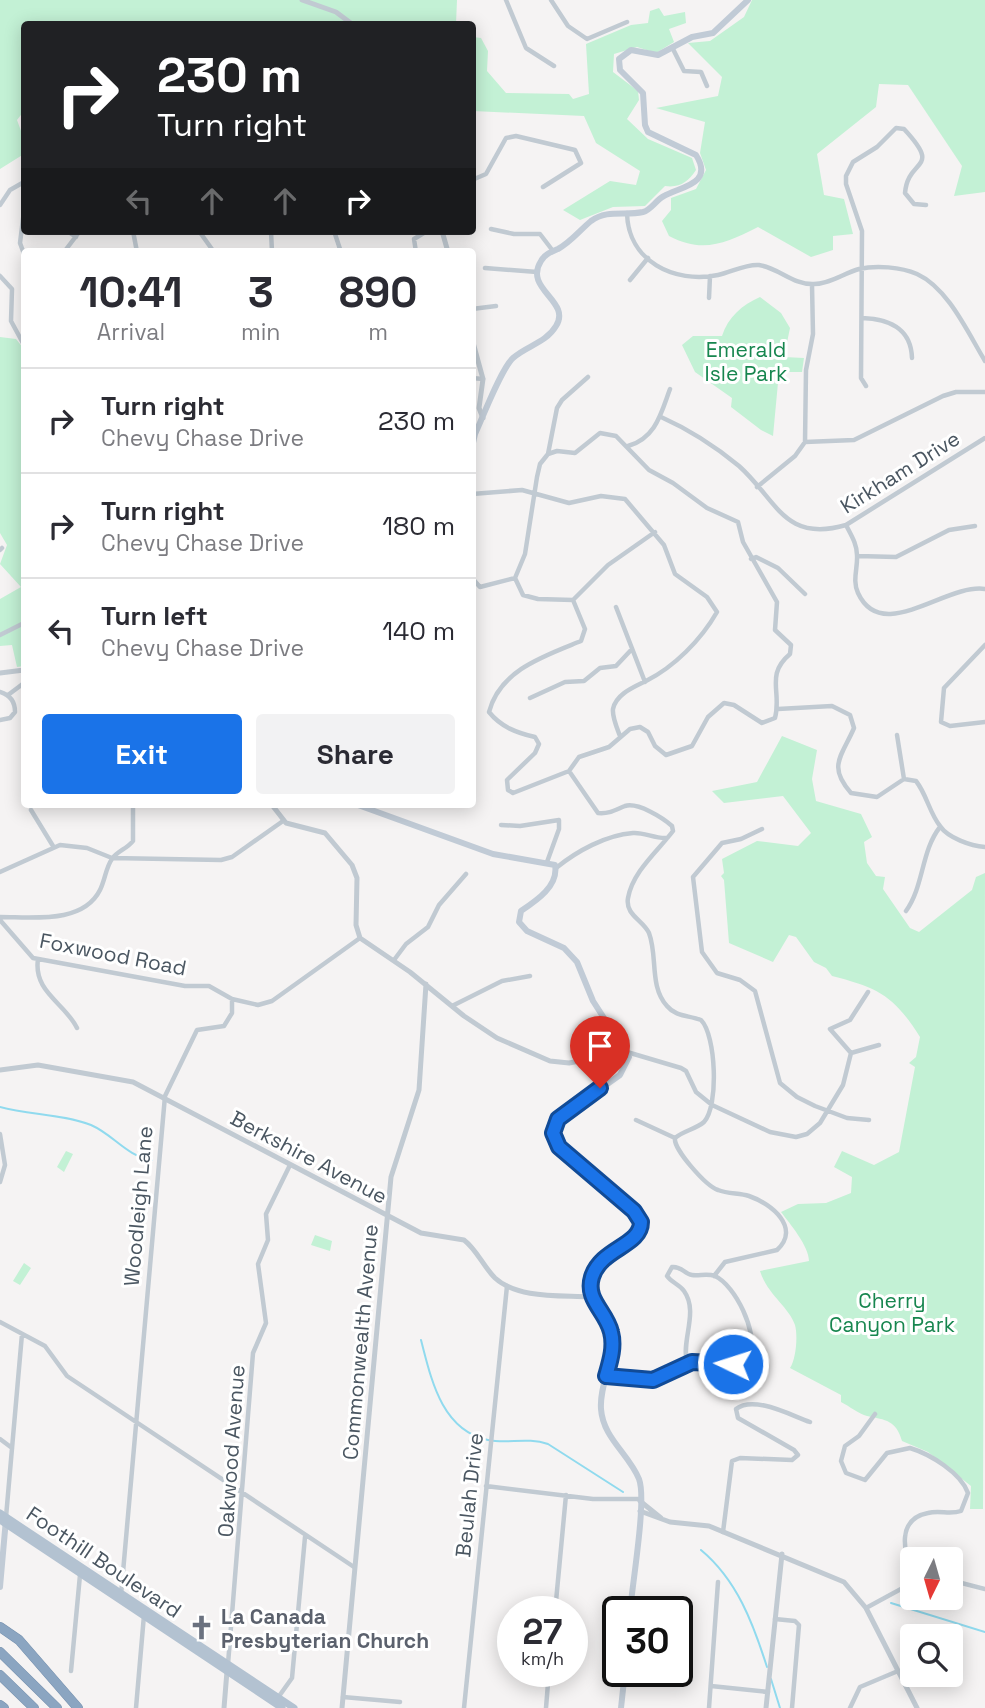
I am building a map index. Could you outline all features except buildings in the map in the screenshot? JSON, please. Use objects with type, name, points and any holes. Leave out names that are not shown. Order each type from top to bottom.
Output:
[{"type":"highway","points":[[0,1627],[19,1640],[78,1708]]},
{"type":"highway","points":[[0,1651],[57,1708]]},
{"type":"highway","points":[[0,1675],[34,1708]]},
{"type":"main road","points":[[476,437],[510,362],[550,334],[559,316],[558,309],[540,288],[537,272],[542,258],[597,218],[608,214],[646,211],[665,195],[690,187],[699,174],[700,162],[696,155],[649,132],[645,125],[641,88],[618,67],[619,58],[628,51],[658,55],[719,30],[748,0]]},
{"type":"main road","points":[[366,808],[493,854],[520,861],[547,862],[556,868],[555,877],[544,894],[521,911],[519,922],[527,931],[570,954],[593,1001],[627,1052],[628,1062],[620,1075],[558,1119],[553,1130],[559,1147],[634,1211],[641,1222],[634,1239],[608,1254],[597,1266],[590,1297],[606,1319],[612,1335],[612,1354],[601,1403],[602,1416],[609,1434],[639,1479],[641,1500],[632,1596]]},
{"type":"main road","points":[[0,1587],[3,1518]]},
{"type":"main road","name":"Foothill Boulevard","points":[[3,1518],[278,1703],[294,1708]]},
{"type":"main road","points":[[621,1708],[623,1687]]},
{"type":"street","points":[[302,0],[336,12],[348,21]]},
{"type":"street","points":[[506,0],[526,48],[554,66]]},
{"type":"street","points":[[551,0],[568,26],[587,39],[627,22]]},
{"type":"street","points":[[672,47],[684,71],[701,72],[707,86]]},
{"type":"street","points":[[866,386],[861,378],[861,227],[846,184],[846,176],[853,162],[877,147],[896,128],[904,129],[921,147],[923,160],[908,179],[905,192],[914,204],[926,205]]},
{"type":"street","points":[[476,178],[486,174],[506,138],[516,136],[575,150],[580,163],[543,187]]},
{"type":"street","points":[[0,205],[10,190],[21,183]]},
{"type":"street","points":[[627,213],[629,236],[648,258],[665,272],[710,276],[758,265],[775,270],[793,281],[812,285],[860,269],[901,269],[927,279],[945,299],[985,361]]},
{"type":"street","points":[[491,229],[514,234],[540,234],[553,251]]},
{"type":"street","points":[[68,248],[76,237],[73,235]]},
{"type":"street","points":[[630,280],[648,258]]},
{"type":"street","points":[[485,268],[537,272]]},
{"type":"street","points":[[0,276],[12,289],[11,321],[21,339]]},
{"type":"street","points":[[709,298],[710,276]]},
{"type":"street","points":[[757,487],[795,456],[805,442],[806,370],[813,334],[812,285]]},
{"type":"street","points":[[476,308],[496,306]]},
{"type":"street","points":[[862,318],[882,318],[896,324],[911,349],[912,358]]},
{"type":"street","points":[[476,352],[484,379],[479,408],[483,418]]},
{"type":"street","points":[[588,377],[562,400],[557,408],[548,454],[540,464],[533,493],[525,554],[515,578],[523,595],[538,600],[573,600],[608,565],[655,532]]},
{"type":"street","points":[[476,378],[484,379]]},
{"type":"street","points":[[628,446],[640,442],[650,433],[661,417],[670,389]]},
{"type":"street","points":[[805,442],[854,440],[943,396],[956,392],[985,392]]},
{"type":"street","name":"Kirkham Drive","points":[[661,417],[703,440],[739,467],[783,517],[797,527],[828,531],[846,525],[985,438]]},
{"type":"street","points":[[548,454],[557,451],[575,453],[600,433],[616,436],[628,446],[636,461],[707,508],[738,522],[751,559],[777,602],[775,630],[791,645],[790,654],[780,662],[775,674],[778,709],[775,718],[762,723],[734,705],[724,703],[708,718],[692,747],[680,753],[666,755],[655,746],[648,732],[640,727],[630,729],[609,747],[579,757],[569,771],[513,793],[508,790],[507,780],[535,753],[539,744],[536,737],[506,727],[489,712],[492,699],[503,683],[536,659],[581,641],[585,635],[573,600]]},
{"type":"street","points":[[476,494],[522,490],[569,503],[601,496],[625,499],[664,545],[675,574],[707,597],[717,612],[666,670],[628,690],[617,701],[613,710],[620,736]]},
{"type":"street","points":[[846,525],[858,556],[855,578],[859,594],[872,609],[882,614],[900,614],[963,589],[985,589]]},
{"type":"street","points":[[858,556],[896,557],[949,530],[975,526]]},
{"type":"street","points":[[751,559],[756,557],[778,568],[805,594]]},
{"type":"street","points":[[476,582],[480,587],[515,578]]},
{"type":"street","points":[[615,607],[645,682]]},
{"type":"street","points":[[0,635],[21,624]]},
{"type":"street","points":[[985,645],[944,688],[941,722],[943,725],[961,726],[985,722]]},
{"type":"street","points":[[530,698],[565,682],[584,681],[600,668],[616,666],[632,649]]},
{"type":"street","points":[[0,673],[21,670]]},
{"type":"street","points":[[8,695],[21,685]]},
{"type":"street","points":[[0,692],[8,695],[15,704],[15,712],[10,718],[0,720]]},
{"type":"street","points":[[778,709],[832,706],[850,715],[854,728],[837,769],[839,780],[850,793],[877,797],[904,779],[916,781],[925,791],[940,827],[972,846],[985,847]]},
{"type":"street","points":[[897,735],[904,779]]},
{"type":"street","points":[[569,771],[598,813],[610,814],[626,806],[636,806],[672,826],[668,838],[653,852],[632,887],[628,907],[649,934],[657,987],[665,1005],[676,1014],[701,1020],[707,1029],[713,1060],[712,1105],[703,1122],[675,1138]]},
{"type":"street","points":[[0,918],[45,917],[73,913],[86,907],[100,892],[112,858],[133,841],[133,808]]},
{"type":"street","points":[[274,808],[284,821],[325,834],[352,865],[358,885],[356,925],[360,938],[394,960],[497,1038],[550,1061],[569,1063],[627,1052],[646,1055],[686,1071],[696,1092],[712,1105],[770,1132],[796,1137],[814,1129],[828,1110],[843,1085],[851,1053]]},
{"type":"street","points":[[31,810],[53,846]]},
{"type":"street","points":[[501,825],[520,826],[558,820],[559,829],[547,862]]},
{"type":"street","points":[[0,872],[53,846],[74,845],[112,858],[221,860],[232,857],[284,821]]},
{"type":"street","points":[[906,911],[914,900],[932,838],[940,827]]},
{"type":"street","points":[[762,829],[741,839],[722,843],[693,877],[702,952],[717,973],[740,980],[755,991],[776,1071],[785,1089],[854,1120],[869,1120]]},
{"type":"street","points":[[556,868],[576,852],[610,839],[635,833],[656,839],[668,838]]},
{"type":"street","points":[[394,960],[406,944],[428,928],[439,905],[466,874]]},
{"type":"street","name":"Foxwood Road","points":[[0,918],[23,950],[38,959],[185,986],[201,984],[216,988],[232,999]]},
{"type":"street","points":[[232,999],[258,1005],[272,1001],[360,938]]},
{"type":"street","points":[[38,959],[41,984],[76,1028]]},
{"type":"street","points":[[453,1006],[502,981],[530,976]]},
{"type":"street","name":"Commonwealth Avenue","points":[[342,1708],[393,1168],[419,1090],[423,1066],[421,1025],[426,984]]},
{"type":"street","points":[[851,1053],[830,1029],[850,1020],[868,992]]},
{"type":"street","name":"Woodleigh Lane","points":[[120,1597],[164,1099],[197,1030],[224,1026],[232,1013],[232,999]]},
{"type":"street","points":[[851,1053],[879,1045]]},
{"type":"street","name":"Berkshire Avenue","points":[[0,1070],[38,1065],[122,1079],[424,1234],[466,1241],[486,1268],[508,1286],[526,1292],[590,1297]]},
{"type":"street","points":[[636,1121],[675,1138]]},
{"type":"street","points":[[0,1182],[5,1166],[1,1134]]},
{"type":"street","points":[[675,1138],[675,1148],[712,1187],[755,1198],[778,1212],[785,1224],[785,1237],[777,1250],[725,1262],[717,1268],[714,1276]]},
{"type":"street","name":"Oakwood Avenue","points":[[224,1708],[253,1353],[266,1323],[258,1264],[268,1240],[266,1214],[290,1165]]},
{"type":"street","points":[[606,1376],[662,1379],[687,1363],[733,1364],[751,1354],[752,1343],[745,1311],[739,1301],[714,1276],[690,1275],[677,1266],[667,1272],[669,1279],[684,1292],[687,1299],[690,1320],[685,1354],[687,1363]]},
{"type":"street","name":"Beulah Drive","points":[[464,1708],[508,1286]]},
{"type":"street","points":[[0,1322],[52,1352],[67,1376],[304,1537],[354,1567]]},
{"type":"street","points":[[3,1518],[22,1334]]},
{"type":"street","points":[[723,1532],[732,1461],[740,1458],[792,1460],[798,1455],[794,1450],[738,1418],[736,1409],[744,1404],[755,1404],[810,1422]]},
{"type":"street","points":[[875,1414],[859,1436],[845,1446],[841,1461],[846,1473],[865,1480],[887,1453],[910,1448],[942,1465],[961,1481],[968,1493],[961,1511],[926,1513],[907,1531],[903,1547]]},
{"type":"street","points":[[0,1439],[12,1448]]},
{"type":"street","points":[[486,1486],[593,1499],[641,1500],[661,1518]]},
{"type":"street","points":[[557,1596],[566,1495]]},
{"type":"street","points":[[640,1511],[670,1522],[704,1525],[782,1554],[844,1582],[866,1608],[917,1708]]},
{"type":"street","points":[[278,1703],[292,1678],[304,1537]]},
{"type":"street","points":[[766,1708],[782,1554]]},
{"type":"street","points":[[71,1671],[80,1571]]},
{"type":"street","points":[[709,1708],[718,1581]]},
{"type":"street","points":[[963,1583],[985,1589]]},
{"type":"street","points":[[866,1608],[900,1590]]},
{"type":"street","points":[[136,1708],[145,1614]]},
{"type":"street","points":[[774,1619],[795,1621],[799,1625],[792,1708]]},
{"type":"street","points":[[850,1708],[860,1687],[898,1671]]},
{"type":"street","points":[[711,1686],[768,1692]]},
{"type":"street","points":[[546,1708],[548,1687]]},
{"type":"street","points":[[343,1697],[400,1702]]},
{"type":"green space","points":[[0,0],[457,0],[456,21],[21,21],[21,115],[17,120],[21,131],[21,156],[0,169]]},
{"type":"green space","points":[[752,0],[985,0],[985,192],[954,196],[962,166],[908,85],[879,84],[876,107],[817,154],[824,195],[844,199],[853,234],[833,236],[833,250],[811,257],[758,227],[714,244],[693,244],[669,236],[662,221],[671,210],[671,198],[696,189],[706,170],[700,153],[705,122],[656,108],[718,96],[722,77],[688,43],[710,41],[744,17]]},
{"type":"green space","points":[[659,8],[664,16],[685,12],[686,23],[669,29],[674,42],[656,53],[637,47],[614,54],[613,72],[638,91],[639,100],[627,119],[648,139],[692,158],[696,170],[683,183],[665,186],[645,206],[613,207],[580,220],[563,210],[610,181],[636,185],[640,171],[596,143],[584,116],[476,111],[476,37],[481,38],[488,51],[487,71],[506,93],[569,94],[573,99],[589,94],[586,44],[631,25],[648,23],[650,11]]},
{"type":"green space","name":"Emerald Isle Park","points":[[760,297],[781,313],[790,328],[784,357],[804,358],[802,372],[779,372],[773,436],[731,407],[732,398],[695,372],[682,345],[693,336],[722,336],[736,312]]},
{"type":"green space","points":[[0,337],[16,339],[21,345],[21,587],[0,564],[7,545],[0,533]]},
{"type":"green space","points":[[21,587],[21,666],[17,667],[12,645],[0,646],[0,599]]},
{"type":"green space","name":"Cherry Canyon Park","points":[[782,736],[817,750],[812,779],[816,801],[861,814],[872,837],[864,842],[867,863],[876,876],[885,877],[883,889],[910,928],[919,932],[972,890],[976,877],[985,873],[983,1509],[970,1509],[971,1486],[928,1452],[902,1441],[893,1425],[857,1412],[841,1402],[841,1395],[790,1368],[796,1347],[795,1325],[760,1271],[809,1261],[803,1242],[781,1212],[798,1204],[826,1203],[851,1193],[852,1177],[834,1167],[842,1151],[874,1165],[899,1152],[915,1067],[909,1063],[916,1057],[920,1037],[893,1003],[874,990],[832,976],[826,968],[814,962],[796,937],[789,935],[773,962],[729,943],[724,880],[721,876],[724,873],[722,859],[757,841],[798,846],[811,833],[783,796],[724,803],[712,791],[757,782]]},
{"type":"green space","points":[[66,1151],[73,1154],[64,1172],[57,1167]]},
{"type":"green space","points":[[315,1235],[332,1241],[330,1251],[311,1245]]},
{"type":"green space","points":[[24,1263],[31,1268],[20,1285],[13,1281]]},
{"type":"waterway","points":[[0,1107],[91,1125],[127,1150],[152,1160]]},
{"type":"waterway","points":[[421,1340],[434,1386],[449,1414],[459,1426],[488,1440],[548,1444],[623,1492]]},
{"type":"waterway","points":[[701,1550],[725,1575],[742,1603],[767,1667]]},
{"type":"waterway","points":[[891,1603],[985,1632]]},
{"type":"waterway","points":[[771,1679],[780,1708]]},
{"type":"place","name":"La Canada Presbyterian Church","points":[[201,1628]]},
{"type":"route","points":[[600,1088],[558,1119],[553,1133],[556,1144],[634,1211],[641,1222],[641,1229],[634,1239],[605,1256],[597,1266],[590,1285],[590,1297],[601,1310],[612,1335],[612,1354],[606,1376],[653,1380],[662,1379],[692,1362],[733,1364]]}]
